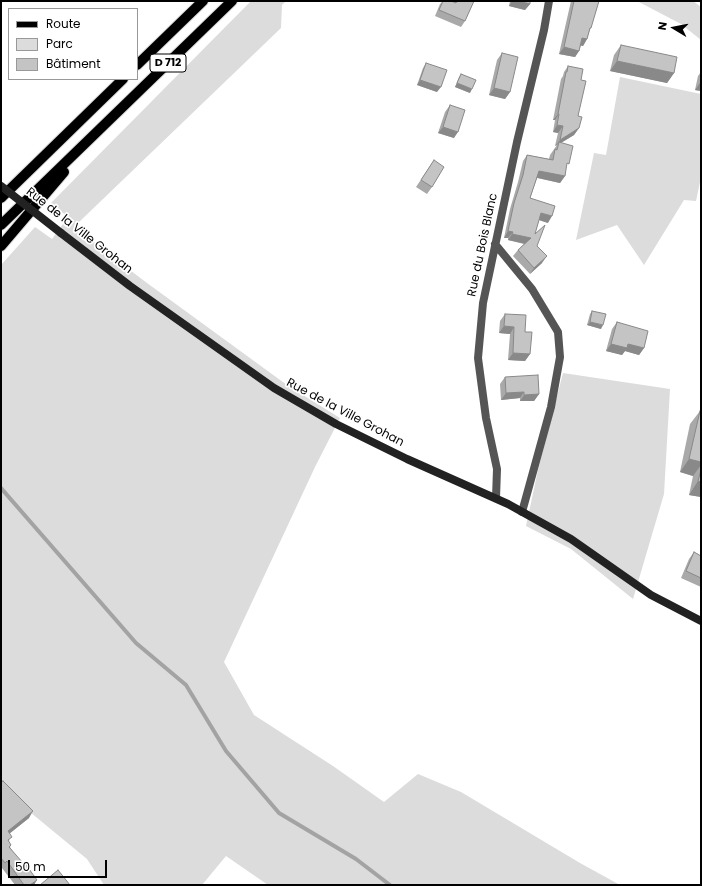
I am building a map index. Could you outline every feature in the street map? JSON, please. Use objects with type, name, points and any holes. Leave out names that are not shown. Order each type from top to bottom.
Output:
[{"type":"main road","name":"D 712","points":[[138,64],[203,1]]},
{"type":"main road","name":"D 712","points":[[1,225],[232,1]]},
{"type":"main road","points":[[1,198],[122,80]]},
{"type":"main road","points":[[1,246],[104,125]]},
{"type":"main road","points":[[1,186],[50,151]]},
{"type":"street","name":"Rue du Bois Blanc","points":[[496,498],[497,469],[486,418],[478,358],[483,303],[517,142],[544,30],[549,1]]},
{"type":"street","name":"Rue de la Ville Grohan","points":[[1,186],[130,286],[274,388],[336,424],[406,459],[496,498],[522,512],[571,539],[651,595],[701,621]]},
{"type":"street","points":[[495,244],[532,289],[558,332],[560,357],[551,407],[522,512]]},
{"type":"green space","points":[[251,1],[286,1],[282,5],[281,28],[77,224],[98,246],[147,283],[287,385],[340,418],[315,467],[224,662],[254,715],[333,766],[384,802],[418,774],[461,792],[580,863],[620,885],[268,885],[226,856],[202,885],[104,885],[87,859],[19,803],[1,784],[1,265],[35,227],[52,239],[68,217],[51,203]]},
{"type":"green space","points":[[637,1],[693,1],[701,7],[701,40],[681,24]]},
{"type":"green space","points":[[620,77],[701,94],[701,177],[696,201],[684,200],[644,265],[617,225],[576,240],[594,153],[606,155]]},
{"type":"green space","points":[[563,373],[670,389],[664,494],[633,599],[571,549],[526,526],[538,470]]},
{"type":"building","points":[[443,1],[451,1],[456,3],[457,1],[474,1],[465,21],[439,10]]},
{"type":"building","points":[[519,1],[530,1],[530,4]]},
{"type":"building","points":[[574,1],[599,1],[587,39],[582,38],[579,51],[564,47]]},
{"type":"building","points":[[621,45],[677,57],[674,73],[617,61]]},
{"type":"building","points":[[502,53],[518,57],[510,92],[494,88]]},
{"type":"building","points":[[426,63],[447,70],[441,87],[420,80]]},
{"type":"building","points":[[568,66],[583,69],[581,80],[586,81],[578,116],[582,117],[579,128],[560,140],[563,126],[557,125],[558,114]]},
{"type":"building","points":[[461,74],[476,80],[472,89],[457,83]]},
{"type":"building","points":[[450,105],[465,110],[458,132],[443,127]]},
{"type":"building","points":[[559,142],[573,146],[569,164],[567,163],[565,176],[539,171],[530,198],[555,206],[552,216],[541,213],[535,234],[545,225],[537,246],[547,256],[534,268],[518,250],[531,238],[512,234],[513,232],[508,231],[527,155],[553,160],[555,149],[557,150]]},
{"type":"building","points":[[434,160],[444,167],[432,187],[421,180]]},
{"type":"building","points":[[592,311],[606,314],[603,325],[590,322]]},
{"type":"building","points":[[505,314],[526,315],[525,332],[532,332],[530,354],[513,353],[514,327],[504,326]]},
{"type":"building","points":[[617,322],[648,331],[644,348],[628,344],[627,348],[611,344]]},
{"type":"building","points":[[538,375],[539,394],[524,395],[524,392],[506,393],[505,377]]},
{"type":"building","points":[[701,411],[701,462],[689,459]]},
{"type":"building","points":[[701,470],[701,482],[698,481]]},
{"type":"building","points":[[694,552],[701,556],[701,578],[686,571]]},
{"type":"building","points":[[3,781],[33,811],[8,831],[12,837],[8,840],[11,845],[9,847],[23,863],[24,862],[37,880],[30,885],[24,885],[7,861],[5,863],[1,858],[1,782]]},
{"type":"building","points":[[58,870],[70,885],[40,885]]},
{"type":"waterway","points":[[1,488],[136,643],[186,685],[226,751],[279,813],[356,859],[390,885]]}]
